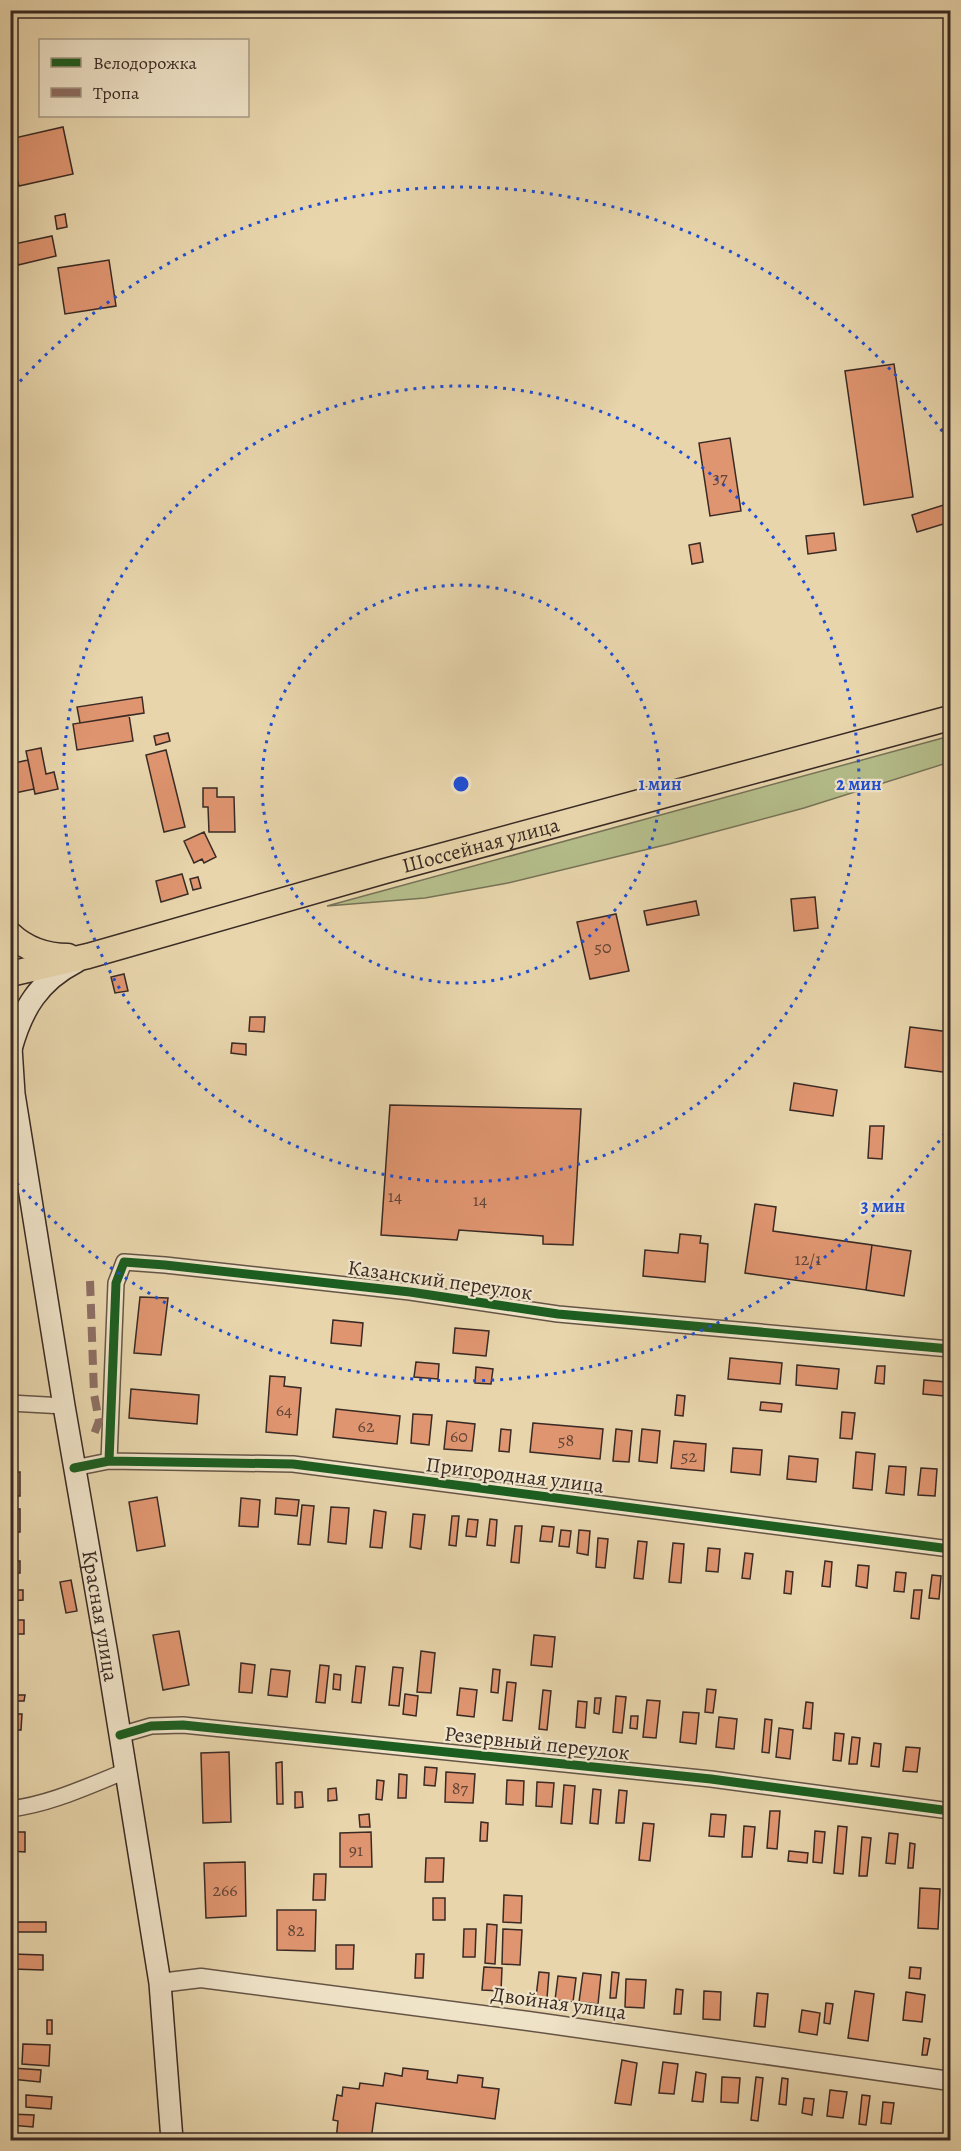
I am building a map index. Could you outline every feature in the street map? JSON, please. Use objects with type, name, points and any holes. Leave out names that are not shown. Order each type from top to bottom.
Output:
[{"type":"highway","name":"Шоссейная улица","points":[[10,974],[88,956],[385,871],[951,718]]},
{"type":"highway","points":[[10,934],[26,945],[53,956],[88,956]]},
{"type":"main road","points":[[11,1049],[18,1024],[43,985],[59,971],[88,956]]},
{"type":"main road","name":"Красная улица","points":[[10,1032],[12,1090],[160,1983],[169,2075],[172,2140]]},
{"type":"street","name":"Казанский переулок","points":[[109,1461],[116,1283],[124,1262],[399,1291],[615,1320],[951,1349]]},
{"type":"street","points":[[10,1403],[64,1406]]},
{"type":"street","name":"Пригородная улица","points":[[74,1468],[109,1461],[293,1464],[951,1549]]},
{"type":"street","name":"Резервный переулок","points":[[120,1735],[151,1726],[183,1725],[711,1779],[951,1811]]},
{"type":"street","points":[[10,1809],[31,1806],[67,1795],[126,1771]]},
{"type":"street","name":"Двойная улица","points":[[160,1983],[201,1978],[528,2021],[951,2081]]},
{"type":"green space","points":[[950,736],[950,762],[804,808],[508,883],[425,898],[327,906]]},
{"type":"building","points":[[63,127],[73,174],[19,186],[10,149],[10,139]]},
{"type":"building","points":[[65,214],[67,227],[57,229],[55,216]]},
{"type":"building","points":[[52,236],[56,256],[18,265],[14,244]]},
{"type":"building","points":[[109,260],[116,306],[65,314],[58,268]]},
{"type":"building","points":[[894,364],[913,497],[864,505],[845,371]]},
{"type":"building","points":[[730,438],[741,511],[710,516],[699,443]]},
{"type":"building","points":[[950,503],[950,522],[917,532],[912,515]]},
{"type":"building","points":[[834,533],[836,550],[808,554],[806,536]]},
{"type":"building","points":[[700,543],[703,562],[692,564],[689,545]]},
{"type":"building","points":[[142,697],[144,713],[80,723],[77,707]]},
{"type":"building","points":[[129,715],[133,741],[77,750],[73,724]]},
{"type":"building","points":[[168,733],[170,741],[156,745],[154,736]]},
{"type":"building","points":[[41,748],[46,774],[54,772],[58,789],[35,794],[26,751]]},
{"type":"building","points":[[166,750],[185,827],[164,832],[146,755]]},
{"type":"building","points":[[28,760],[34,789],[10,794],[10,764]]},
{"type":"building","points":[[203,788],[217,788],[217,797],[234,797],[235,832],[209,832],[208,807],[203,807]]},
{"type":"building","points":[[204,832],[216,857],[204,863],[202,859],[194,863],[184,841]]},
{"type":"building","points":[[182,874],[188,894],[161,902],[156,881]]},
{"type":"building","points":[[198,877],[201,888],[193,890],[190,879]]},
{"type":"building","points":[[815,897],[818,928],[794,931],[791,899]]},
{"type":"building","points":[[696,901],[699,915],[647,925],[644,911]]},
{"type":"building","points":[[616,914],[629,971],[590,979],[577,922]]},
{"type":"building","points":[[124,974],[128,991],[115,993],[111,977]]},
{"type":"building","points":[[250,1017],[265,1017],[264,1032],[249,1031]]},
{"type":"building","points":[[910,1027],[950,1032],[950,1073],[905,1067]]},
{"type":"building","points":[[232,1043],[246,1044],[246,1055],[231,1053]]},
{"type":"building","points":[[794,1083],[837,1090],[833,1116],[790,1110]]},
{"type":"building","points":[[390,1105],[581,1109],[573,1245],[543,1244],[543,1236],[459,1230],[457,1240],[381,1235]]},
{"type":"building","points":[[870,1126],[884,1126],[882,1159],[868,1158]]},
{"type":"building","points":[[755,1204],[776,1207],[773,1231],[872,1245],[866,1290],[745,1273]]},
{"type":"building","points":[[680,1234],[701,1236],[700,1243],[708,1244],[705,1282],[643,1276],[645,1250],[678,1253]]},
{"type":"building","points":[[872,1245],[911,1251],[904,1296],[866,1290]]},
{"type":"building","points":[[950,1257],[950,1300],[946,1299]]},
{"type":"building","points":[[140,1297],[168,1298],[161,1355],[134,1353]]},
{"type":"building","points":[[333,1320],[363,1323],[361,1346],[331,1343]]},
{"type":"building","points":[[455,1328],[489,1331],[486,1356],[453,1353]]},
{"type":"building","points":[[730,1358],[782,1363],[780,1384],[728,1379]]},
{"type":"building","points":[[416,1362],[439,1364],[438,1379],[414,1377]]},
{"type":"building","points":[[797,1365],[839,1369],[837,1389],[796,1385]]},
{"type":"building","points":[[877,1366],[885,1366],[884,1384],[875,1383]]},
{"type":"building","points":[[476,1367],[493,1369],[491,1384],[475,1383]]},
{"type":"building","points":[[270,1376],[285,1377],[284,1386],[301,1388],[297,1435],[266,1432]]},
{"type":"building","points":[[924,1380],[946,1382],[944,1396],[923,1394]]},
{"type":"building","points":[[131,1389],[199,1395],[197,1424],[129,1418]]},
{"type":"building","points":[[677,1395],[685,1396],[683,1416],[675,1415]]},
{"type":"building","points":[[761,1402],[782,1404],[781,1412],[760,1410]]},
{"type":"building","points":[[336,1409],[400,1416],[397,1444],[333,1437]]},
{"type":"building","points":[[842,1412],[855,1413],[852,1439],[840,1438]]},
{"type":"building","points":[[413,1414],[432,1415],[429,1445],[411,1443]]},
{"type":"building","points":[[447,1421],[475,1424],[472,1451],[444,1449]]},
{"type":"building","points":[[533,1423],[603,1429],[600,1459],[530,1452]]},
{"type":"building","points":[[501,1429],[511,1430],[509,1452],[499,1451]]},
{"type":"building","points":[[616,1429],[632,1431],[629,1462],[613,1461]]},
{"type":"building","points":[[642,1429],[660,1431],[657,1463],[639,1461]]},
{"type":"building","points":[[674,1441],[706,1444],[704,1471],[671,1468]]},
{"type":"building","points":[[733,1448],[762,1450],[760,1475],[731,1472]]},
{"type":"building","points":[[856,1452],[875,1454],[872,1490],[853,1488]]},
{"type":"building","points":[[789,1456],[818,1459],[816,1482],[787,1479]]},
{"type":"building","points":[[889,1466],[906,1467],[904,1495],[886,1493]]},
{"type":"building","points":[[921,1468],[937,1469],[935,1496],[918,1495]]},
{"type":"building","points":[[10,1472],[20,1472],[20,1496],[10,1496]]},
{"type":"building","points":[[157,1497],[165,1546],[137,1551],[129,1502]]},
{"type":"building","points":[[241,1498],[260,1500],[258,1527],[239,1526]]},
{"type":"building","points":[[276,1498],[299,1500],[297,1516],[275,1514]]},
{"type":"building","points":[[302,1505],[314,1506],[310,1545],[298,1544]]},
{"type":"building","points":[[331,1507],[349,1508],[346,1544],[328,1542]]},
{"type":"building","points":[[10,1509],[20,1509],[20,1532],[10,1532]]},
{"type":"building","points":[[374,1510],[386,1512],[382,1548],[370,1547]]},
{"type":"building","points":[[413,1514],[425,1515],[421,1549],[410,1547]]},
{"type":"building","points":[[452,1516],[459,1516],[456,1546],[449,1545]]},
{"type":"building","points":[[468,1519],[478,1520],[476,1537],[466,1536]]},
{"type":"building","points":[[490,1519],[497,1520],[495,1546],[487,1545]]},
{"type":"building","points":[[515,1526],[522,1526],[519,1563],[511,1562]]},
{"type":"building","points":[[542,1526],[554,1527],[552,1542],[540,1541]]},
{"type":"building","points":[[561,1530],[571,1531],[569,1547],[559,1546]]},
{"type":"building","points":[[579,1530],[590,1531],[588,1555],[577,1553]]},
{"type":"building","points":[[598,1538],[608,1539],[605,1568],[596,1567]]},
{"type":"building","points":[[638,1541],[647,1542],[643,1579],[634,1578]]},
{"type":"building","points":[[673,1543],[684,1544],[681,1583],[669,1582]]},
{"type":"building","points":[[708,1548],[720,1549],[718,1572],[706,1571]]},
{"type":"building","points":[[745,1553],[753,1554],[750,1579],[742,1578]]},
{"type":"building","points":[[10,1561],[20,1561],[20,1573],[10,1573]]},
{"type":"building","points":[[825,1561],[832,1562],[830,1587],[822,1586]]},
{"type":"building","points":[[858,1565],[869,1566],[867,1588],[856,1586]]},
{"type":"building","points":[[786,1571],[793,1572],[791,1594],[784,1593]]},
{"type":"building","points":[[896,1572],[906,1573],[904,1592],[894,1591]]},
{"type":"building","points":[[932,1575],[941,1576],[939,1599],[929,1598]]},
{"type":"building","points":[[71,1580],[77,1611],[66,1613],[60,1582]]},
{"type":"building","points":[[10,1590],[23,1590],[23,1600],[10,1601]]},
{"type":"building","points":[[914,1590],[922,1590],[919,1619],[911,1618]]},
{"type":"building","points":[[10,1620],[24,1620],[24,1634],[10,1634]]},
{"type":"building","points":[[179,1631],[189,1685],[163,1690],[153,1635]]},
{"type":"building","points":[[534,1635],[555,1637],[552,1667],[531,1665]]},
{"type":"building","points":[[10,1646],[15,1646],[14,1670],[10,1670]]},
{"type":"building","points":[[421,1651],[435,1653],[431,1693],[417,1692]]},
{"type":"building","points":[[241,1663],[255,1665],[252,1693],[239,1692]]},
{"type":"building","points":[[320,1665],[329,1666],[325,1703],[316,1702]]},
{"type":"building","points":[[356,1666],[365,1667],[361,1703],[352,1702]]},
{"type":"building","points":[[393,1667],[403,1668],[399,1706],[389,1705]]},
{"type":"building","points":[[271,1669],[290,1671],[287,1697],[268,1695]]},
{"type":"building","points":[[493,1669],[500,1670],[498,1693],[491,1692]]},
{"type":"building","points":[[334,1674],[341,1675],[340,1690],[333,1689]]},
{"type":"building","points":[[507,1682],[516,1683],[512,1721],[503,1720]]},
{"type":"building","points":[[460,1688],[477,1690],[474,1717],[457,1715]]},
{"type":"building","points":[[707,1689],[716,1690],[713,1713],[705,1712]]},
{"type":"building","points":[[543,1690],[551,1691],[547,1730],[539,1729]]},
{"type":"building","points":[[405,1694],[418,1696],[416,1716],[403,1714]]},
{"type":"building","points":[[10,1695],[25,1695],[24,1701],[10,1701]]},
{"type":"building","points":[[616,1696],[626,1697],[622,1733],[613,1732]]},
{"type":"building","points":[[595,1698],[601,1698],[599,1714],[594,1713]]},
{"type":"building","points":[[647,1700],[660,1701],[656,1738],[643,1737]]},
{"type":"building","points":[[578,1701],[587,1702],[585,1728],[576,1727]]},
{"type":"building","points":[[806,1702],[813,1703],[811,1729],[803,1728]]},
{"type":"building","points":[[683,1712],[699,1713],[696,1744],[680,1742]]},
{"type":"building","points":[[10,1714],[22,1714],[21,1730],[10,1730]]},
{"type":"building","points":[[631,1716],[638,1716],[637,1729],[630,1728]]},
{"type":"building","points":[[719,1717],[737,1719],[734,1749],[716,1747]]},
{"type":"building","points":[[765,1719],[772,1720],[769,1753],[762,1752]]},
{"type":"building","points":[[779,1728],[793,1730],[790,1759],[776,1757]]},
{"type":"building","points":[[835,1733],[844,1734],[841,1761],[833,1760]]},
{"type":"building","points":[[852,1737],[860,1738],[857,1764],[849,1764]]},
{"type":"building","points":[[874,1743],[881,1744],[879,1767],[871,1766]]},
{"type":"building","points":[[948,1746],[950,1746],[950,1776],[945,1775]]},
{"type":"building","points":[[906,1747],[920,1748],[917,1772],[903,1771]]},
{"type":"building","points":[[229,1752],[231,1822],[203,1823],[201,1753]]},
{"type":"building","points":[[282,1762],[283,1804],[277,1804],[276,1763]]},
{"type":"building","points":[[425,1767],[437,1768],[435,1786],[424,1785]]},
{"type":"building","points":[[446,1772],[475,1774],[473,1803],[445,1802]]},
{"type":"building","points":[[399,1774],[407,1775],[406,1798],[398,1798]]},
{"type":"building","points":[[377,1780],[384,1781],[382,1800],[376,1799]]},
{"type":"building","points":[[507,1780],[524,1781],[523,1805],[506,1804]]},
{"type":"building","points":[[537,1782],[554,1783],[552,1807],[536,1806]]},
{"type":"building","points":[[564,1785],[575,1786],[572,1824],[561,1823]]},
{"type":"building","points":[[336,1788],[337,1800],[328,1801],[328,1789]]},
{"type":"building","points":[[593,1789],[601,1790],[598,1824],[590,1823]]},
{"type":"building","points":[[619,1790],[627,1791],[624,1823],[616,1823]]},
{"type":"building","points":[[295,1792],[302,1792],[303,1807],[295,1808]]},
{"type":"building","points":[[770,1811],[780,1811],[777,1849],[767,1848]]},
{"type":"building","points":[[369,1814],[370,1827],[360,1827],[359,1815]]},
{"type":"building","points":[[711,1814],[726,1815],[724,1837],[709,1836]]},
{"type":"building","points":[[481,1822],[488,1823],[487,1841],[480,1841]]},
{"type":"building","points":[[643,1823],[654,1824],[650,1861],[639,1860]]},
{"type":"building","points":[[744,1826],[755,1827],[752,1857],[742,1857]]},
{"type":"building","points":[[838,1826],[847,1827],[843,1874],[834,1873]]},
{"type":"building","points":[[815,1831],[825,1832],[822,1863],[813,1862]]},
{"type":"building","points":[[10,1832],[25,1832],[25,1852],[10,1851]]},
{"type":"building","points":[[371,1832],[372,1867],[340,1867],[340,1833]]},
{"type":"building","points":[[889,1833],[898,1834],[895,1864],[886,1863]]},
{"type":"building","points":[[862,1837],[871,1838],[867,1876],[859,1876]]},
{"type":"building","points":[[910,1843],[915,1844],[913,1868],[908,1868]]},
{"type":"building","points":[[789,1851],[808,1853],[807,1863],[788,1861]]},
{"type":"building","points":[[426,1858],[444,1858],[443,1882],[425,1882]]},
{"type":"building","points":[[245,1862],[246,1916],[206,1918],[204,1863]]},
{"type":"building","points":[[314,1874],[326,1874],[325,1900],[313,1900]]},
{"type":"building","points":[[920,1888],[940,1889],[938,1929],[918,1928]]},
{"type":"building","points":[[504,1895],[522,1896],[521,1923],[503,1922]]},
{"type":"building","points":[[433,1898],[445,1898],[445,1920],[433,1920]]},
{"type":"building","points":[[277,1910],[316,1910],[315,1951],[277,1950]]},
{"type":"building","points":[[10,1922],[46,1922],[46,1932],[10,1932]]},
{"type":"building","points":[[487,1924],[497,1925],[495,1964],[485,1963]]},
{"type":"building","points":[[464,1929],[476,1929],[475,1957],[463,1957]]},
{"type":"building","points":[[503,1929],[522,1930],[520,1965],[502,1964]]},
{"type":"building","points":[[336,1945],[354,1945],[353,1969],[336,1969]]},
{"type":"building","points":[[12,1954],[43,1955],[43,1970],[12,1969]]},
{"type":"building","points":[[416,1954],[424,1954],[423,1978],[415,1978]]},
{"type":"building","points":[[484,1967],[502,1968],[501,1991],[482,1990]]},
{"type":"building","points":[[910,1967],[921,1968],[920,1979],[909,1978]]},
{"type":"building","points":[[539,1972],[549,1973],[547,1998],[536,1997]]},
{"type":"building","points":[[612,1972],[619,1973],[616,1998],[610,1998]]},
{"type":"building","points":[[583,1973],[601,1975],[598,2004],[579,2002]]},
{"type":"building","points":[[558,1976],[576,1978],[573,2002],[555,2000]]},
{"type":"building","points":[[626,1979],[646,1980],[644,2008],[625,2007]]},
{"type":"building","points":[[676,1989],[683,1990],[681,2014],[674,2014]]},
{"type":"building","points":[[704,1991],[721,1992],[720,2020],[703,2019]]},
{"type":"building","points":[[855,1991],[874,1994],[868,2041],[848,2038]]},
{"type":"building","points":[[906,1992],[925,1995],[922,2022],[903,2020]]},
{"type":"building","points":[[757,1993],[768,1994],[765,2027],[754,2026]]},
{"type":"building","points":[[826,2003],[833,2004],[830,2024],[824,2023]]},
{"type":"building","points":[[802,2010],[820,2013],[817,2035],[799,2032]]},
{"type":"building","points":[[47,2020],[52,2020],[52,2034],[47,2034]]},
{"type":"building","points":[[924,2038],[930,2039],[927,2055],[922,2055]]},
{"type":"building","points":[[23,2044],[50,2045],[49,2066],[22,2064]]},
{"type":"building","points":[[622,2060],[637,2063],[631,2105],[615,2103]]},
{"type":"building","points":[[663,2062],[678,2064],[674,2094],[659,2093]]},
{"type":"building","points":[[12,2068],[41,2070],[40,2082],[11,2079]]},
{"type":"building","points":[[403,2068],[428,2071],[427,2079],[457,2083],[458,2075],[483,2078],[482,2087],[499,2089],[495,2119],[376,2103],[371,2140],[336,2140],[338,2121],[333,2120],[337,2095],[342,2096],[343,2087],[359,2089],[360,2083],[383,2086],[385,2073],[402,2076]]},
{"type":"building","points":[[696,2072],[706,2074],[703,2102],[692,2101]]},
{"type":"building","points":[[722,2077],[740,2078],[738,2103],[721,2102]]},
{"type":"building","points":[[756,2077],[763,2078],[758,2121],[751,2120]]},
{"type":"building","points":[[782,2078],[788,2079],[786,2105],[779,2104]]},
{"type":"building","points":[[830,2090],[847,2092],[843,2118],[827,2116]]},
{"type":"building","points":[[26,2095],[52,2097],[51,2109],[26,2107]]},
{"type":"building","points":[[862,2095],[870,2096],[866,2125],[859,2124]]},
{"type":"building","points":[[804,2098],[814,2099],[812,2115],[802,2113]]},
{"type":"building","points":[[883,2102],[894,2103],[891,2124],[881,2123]]},
{"type":"building","points":[[10,2114],[34,2115],[33,2127],[10,2125]]},
{"type":"marked path","points":[[90,1281],[94,1394],[99,1421],[93,1437]]},
{"type":"cycle path","points":[[109,1461],[116,1283],[124,1262],[410,1292],[558,1314],[950,1349]]},
{"type":"cycle path","points":[[74,1468],[109,1461],[293,1464],[950,1549]]},
{"type":"cycle path","points":[[120,1735],[151,1726],[183,1725],[711,1779],[950,1811]]}]
